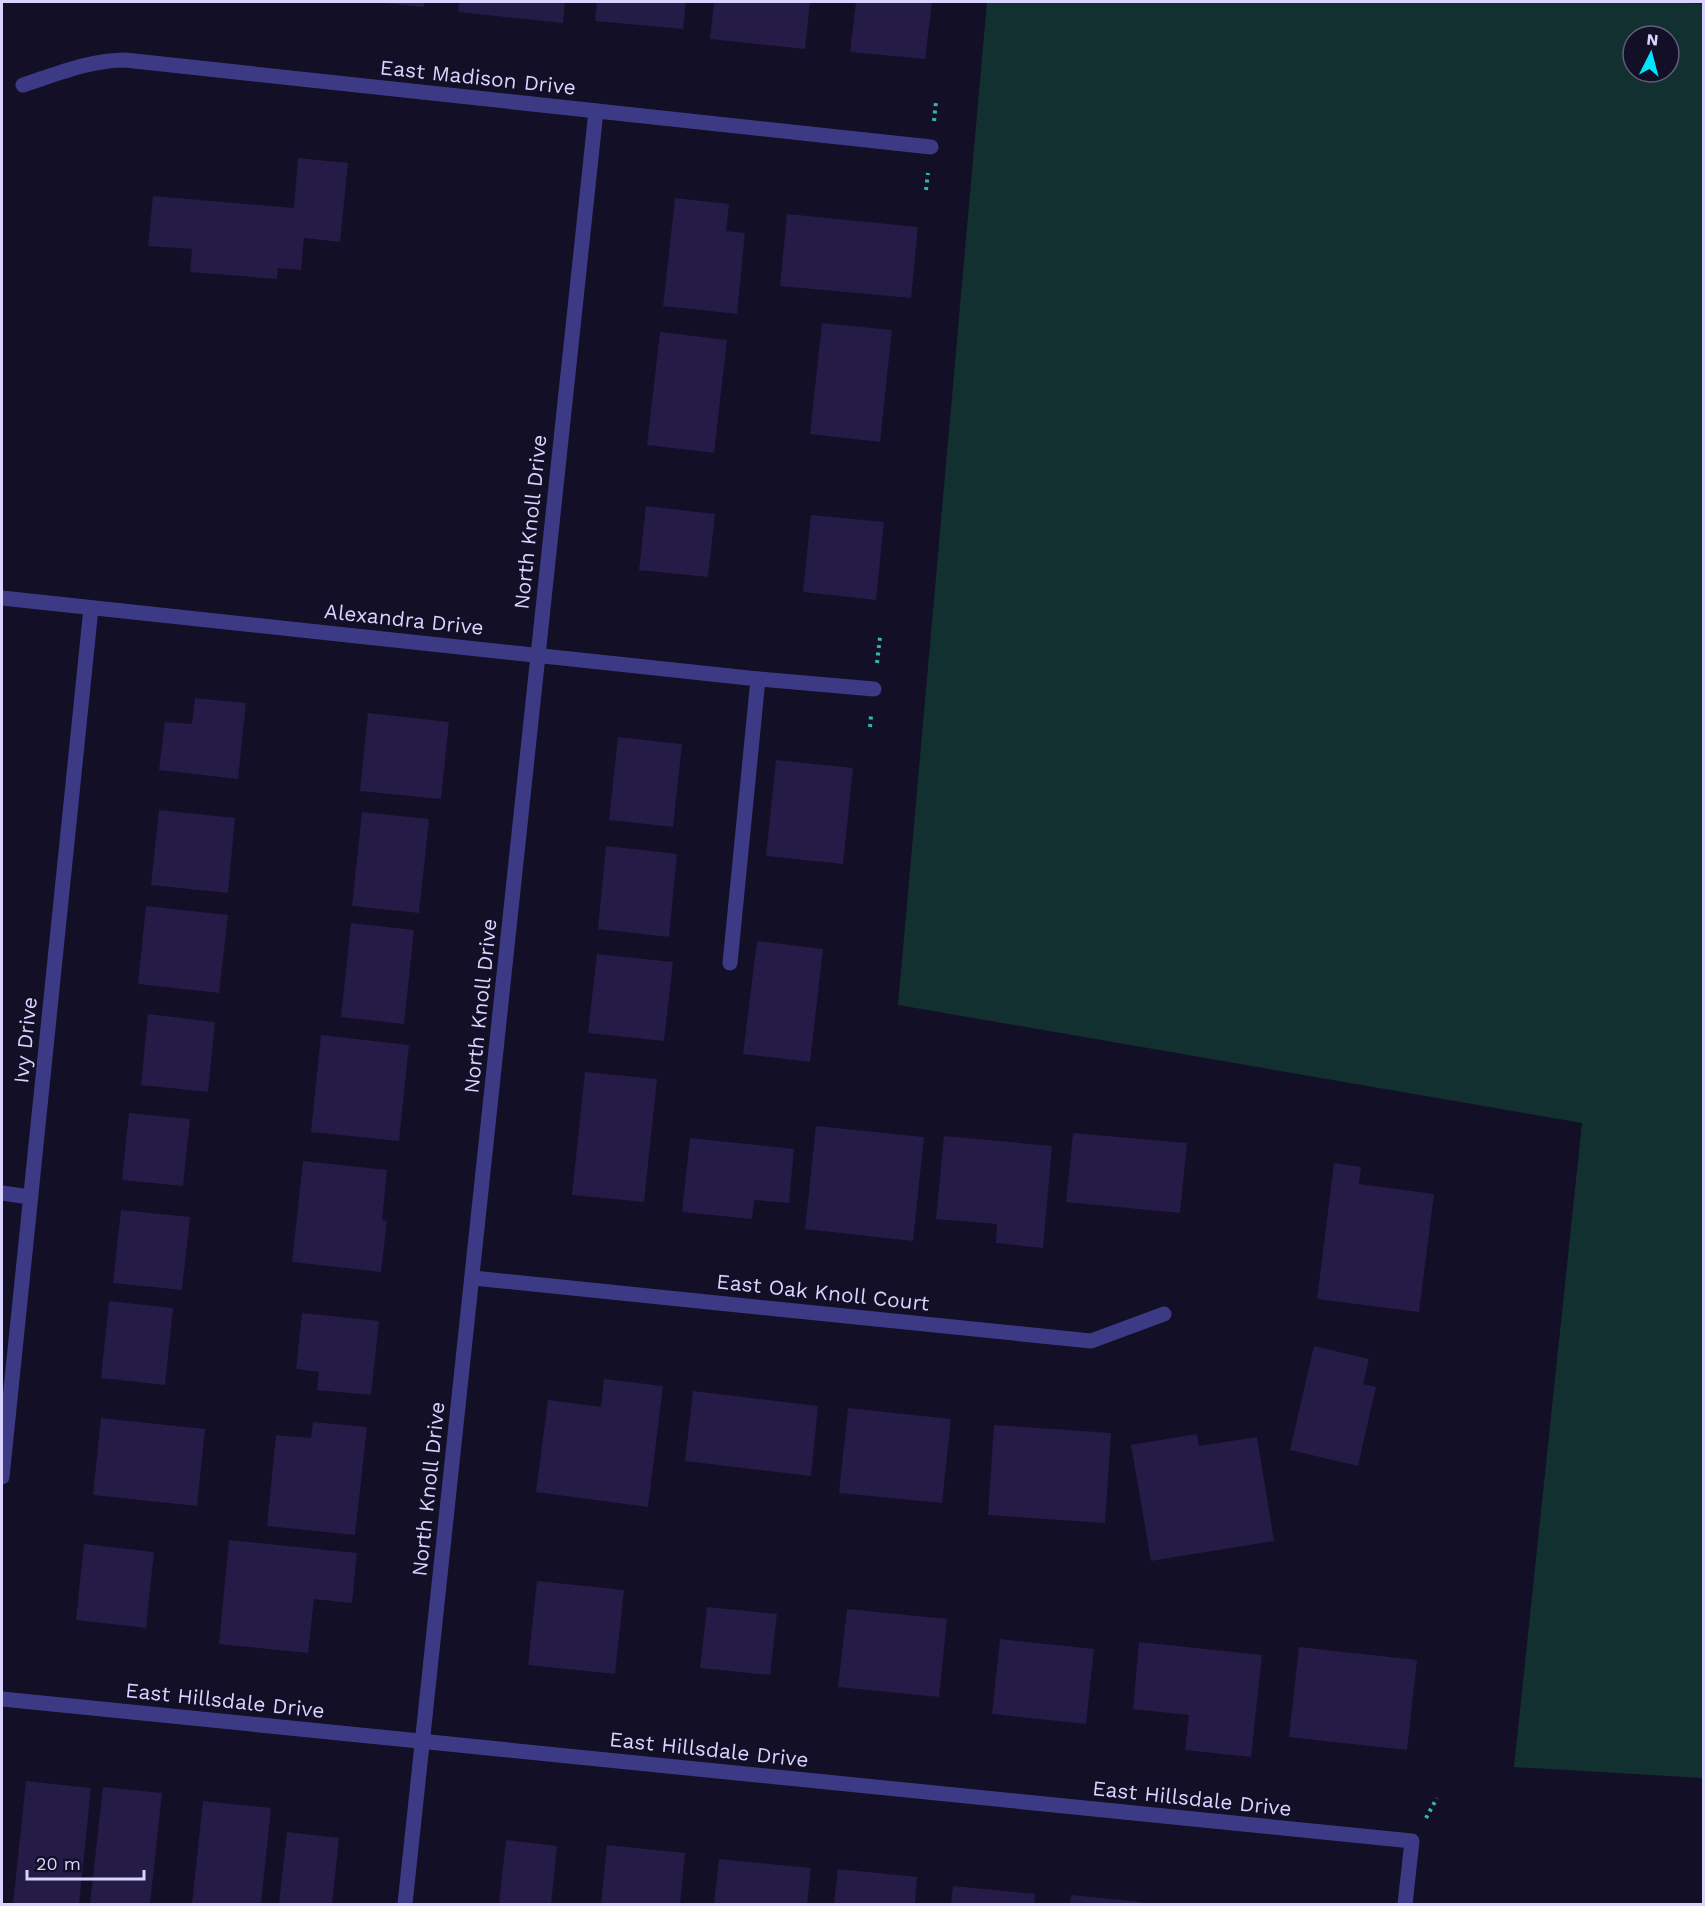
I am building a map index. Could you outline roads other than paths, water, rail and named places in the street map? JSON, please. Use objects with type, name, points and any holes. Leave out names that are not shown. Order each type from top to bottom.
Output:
[{"type":"street","name":"East Madison Drive","points":[[23,85],[89,64],[108,60],[125,60],[931,147]]},
{"type":"street","name":"North Knoll Drive","points":[[405,1905],[596,111]]},
{"type":"street","name":"Alexandra Drive","points":[[2,598],[758,679],[874,689]]},
{"type":"street","name":"Ivy Drive","points":[[2,1478],[91,608]]},
{"type":"street","points":[[730,963],[758,679]]},
{"type":"street","points":[[2,1193],[30,1197]]},
{"type":"street","name":"East Oak Knoll Court","points":[[473,1278],[1091,1341],[1164,1314]]},
{"type":"street","name":"East Hillsdale Drive","points":[[2,1699],[1412,1841],[1405,1905]]}]
